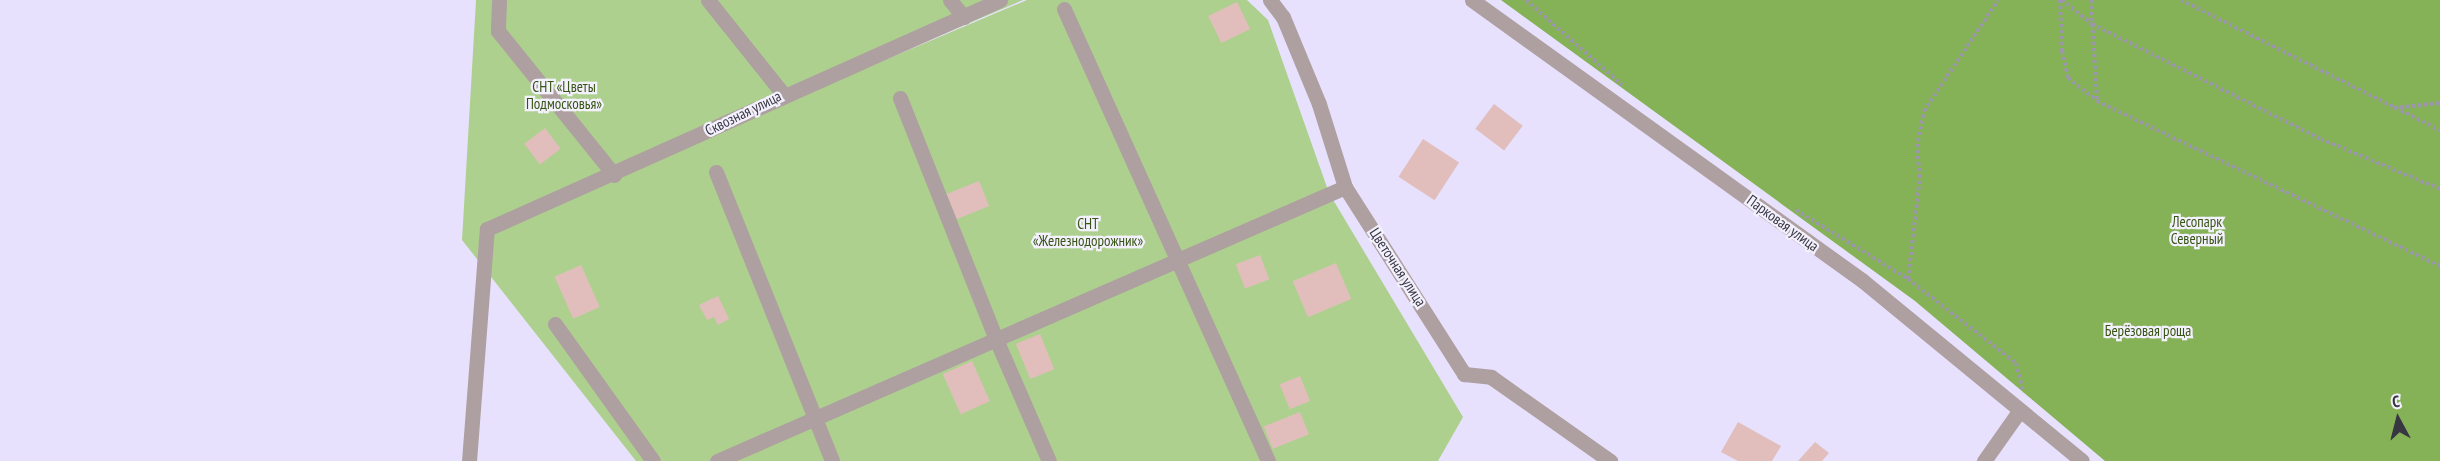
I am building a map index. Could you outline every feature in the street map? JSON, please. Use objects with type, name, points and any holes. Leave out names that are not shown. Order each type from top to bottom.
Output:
[{"type":"street","points":[[499,0],[498,31],[614,175]]},
{"type":"street","points":[[708,0],[783,94]]},
{"type":"street","points":[[950,0],[964,17]]},
{"type":"street","name":"Сквозная улица","points":[[469,461],[488,229],[614,175],[783,94],[1000,0]]},
{"type":"street","name":"Цветочная улица","points":[[1270,0],[1283,17],[1319,104],[1345,188],[1464,374],[1491,377],[1610,461]]},
{"type":"street","name":"Парковая улица","points":[[1472,0],[1863,281],[2082,461]]},
{"type":"street","points":[[1064,9],[1268,461]]},
{"type":"street","points":[[900,98],[995,337],[1049,461]]},
{"type":"street","points":[[716,172],[812,417],[832,461]]},
{"type":"street","points":[[717,461],[995,337],[1345,188]]},
{"type":"street","points":[[555,324],[653,461]]},
{"type":"street","points":[[1984,461],[2020,410]]},
{"type":"path","points":[[1526,0],[1629,91]]},
{"type":"path","points":[[1908,279],[1920,177],[1917,147],[1924,111],[1998,0]]},
{"type":"path","points":[[2061,0],[2092,24],[2321,139],[2440,189]]},
{"type":"path","points":[[2061,0],[2062,51],[2068,78],[2097,101],[2440,266]]},
{"type":"path","points":[[2091,0],[2097,101]]},
{"type":"path","points":[[2181,0],[2440,130]]},
{"type":"path","points":[[2393,108],[2440,103]]},
{"type":"path","points":[[1790,206],[1908,279],[2016,363],[2026,404],[2020,410]]},
{"type":"green space","name":"СНТ «Железнодорожник»","points":[[476,0],[1023,0],[757,114],[1027,0],[1247,0],[1268,20],[1329,193],[1463,417],[1438,461],[636,461],[462,240]]},
{"type":"green space","name":"Берёзовая роща","points":[[1501,0],[2440,0],[2440,461],[2105,461],[1915,301]]},
{"type":"building","points":[[1237,2],[1250,29],[1221,43],[1208,16]]},
{"type":"building","points":[[1494,104],[1523,126],[1504,150],[1475,129]]},
{"type":"building","points":[[545,128],[561,149],[540,164],[524,144]]},
{"type":"building","points":[[1423,139],[1459,162],[1435,200],[1398,177]]},
{"type":"building","points":[[979,181],[989,206],[957,219],[947,194]]},
{"type":"building","points":[[1260,255],[1269,279],[1245,289],[1236,264]]},
{"type":"building","points":[[1336,263],[1351,299],[1308,317],[1293,281]]},
{"type":"building","points":[[581,265],[600,307],[573,319],[555,277]]},
{"type":"building","points":[[718,296],[729,319],[718,325],[714,317],[707,320],[699,305]]},
{"type":"building","points":[[1040,334],[1054,369],[1030,379],[1016,344]]},
{"type":"building","points":[[972,361],[990,401],[961,414],[943,374]]},
{"type":"building","points":[[1300,376],[1310,401],[1290,409],[1280,384]]},
{"type":"building","points":[[1300,412],[1309,434],[1273,449],[1264,427]]},
{"type":"building","points":[[1738,422],[1781,446],[1772,461],[1738,461],[1721,452]]},
{"type":"building","points":[[1815,442],[1829,453],[1822,461],[1798,461]]},
{"type":"park label","name":"СНТ «Цветы Подмосковья»","points":[[564,94]]},
{"type":"park label","name":"Лесопарк Северный","points":[[2197,230]]}]
